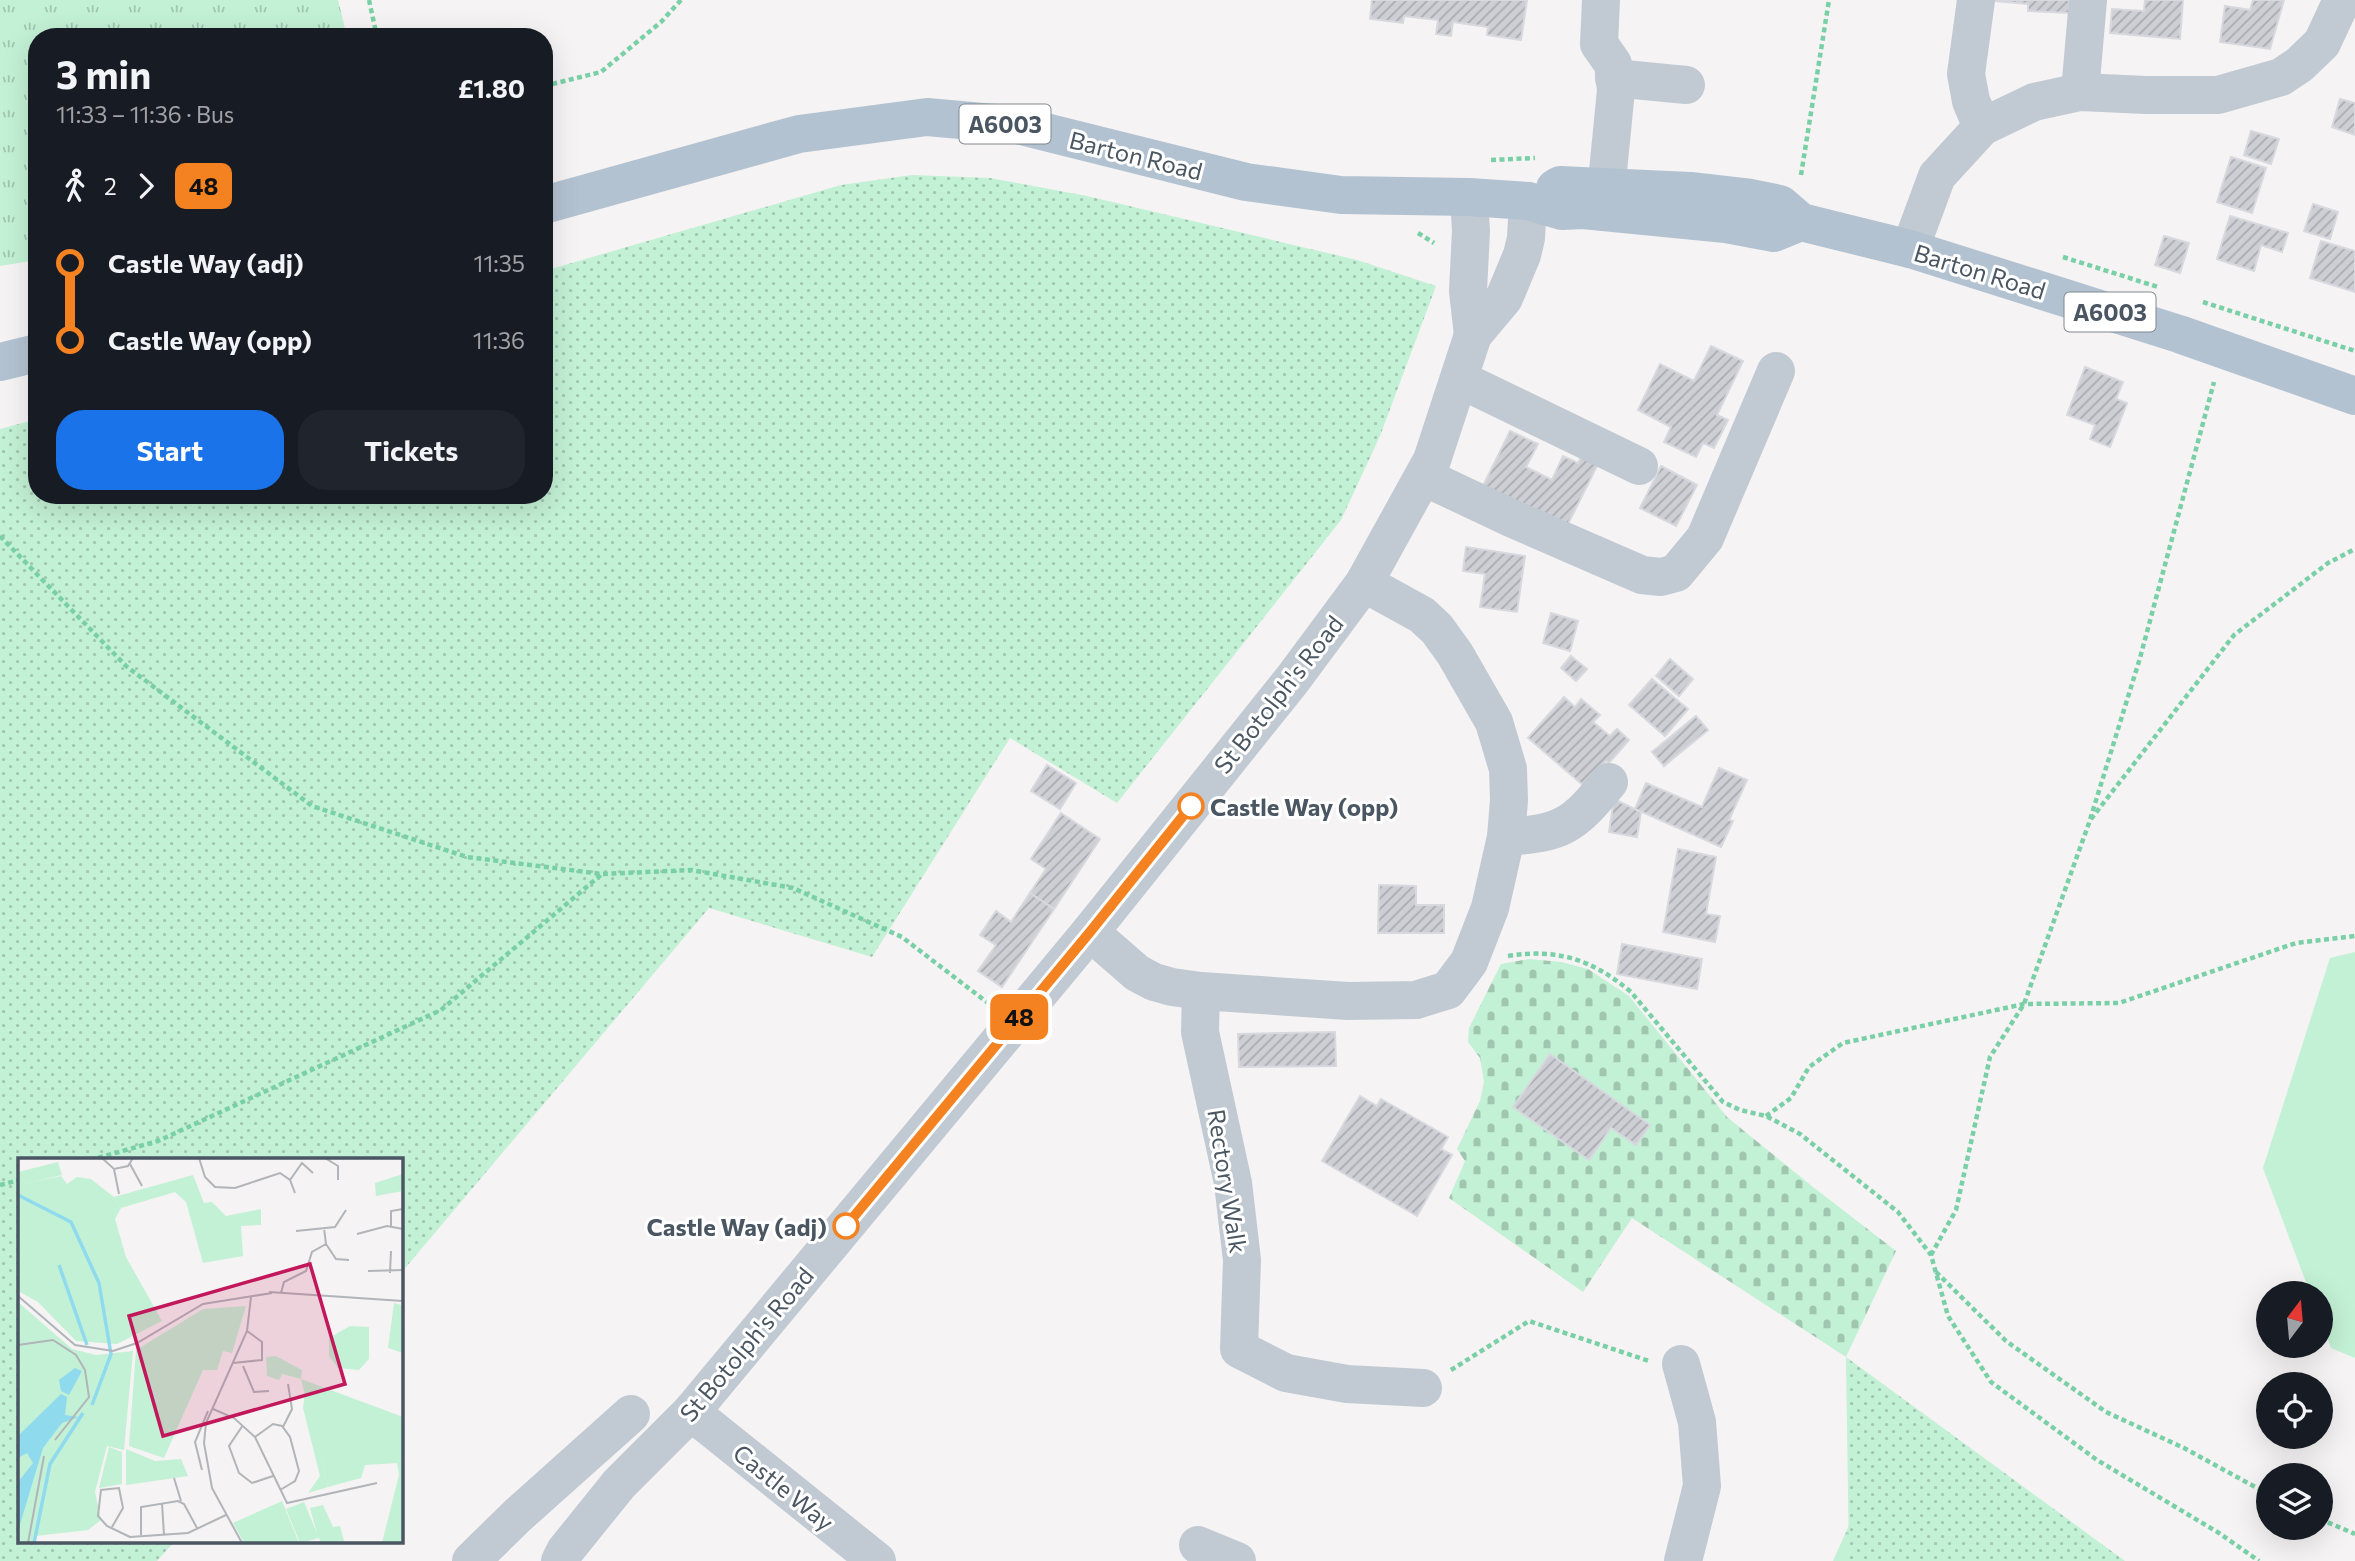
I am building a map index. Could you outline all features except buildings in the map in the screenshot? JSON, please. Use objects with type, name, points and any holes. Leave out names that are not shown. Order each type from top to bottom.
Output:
[{"type":"main road","name":"Barton Road","points":[[553,202],[799,134],[927,117],[1017,125],[1246,182],[1341,195],[1469,197],[1528,201],[1560,185],[1605,199],[1751,198],[1780,204],[1801,222],[1910,248],[2179,334],[2355,396]]},
{"type":"main road","points":[[0,362],[28,355]]},
{"type":"street","points":[[1601,0],[1599,44],[1613,64],[1616,90],[1605,199]]},
{"type":"street","points":[[1976,0],[1966,74],[1971,101],[1982,127]]},
{"type":"street","points":[[2080,92],[2088,0]]},
{"type":"street","points":[[1910,248],[1937,176],[1982,127],[2034,102],[2080,92],[2218,95],[2281,77],[2299,65],[2322,43],[2342,0]]},
{"type":"street","points":[[1614,78],[1686,85]]},
{"type":"street","name":"St Botolph's Road","points":[[1469,197],[1471,231],[1468,291],[1473,335]]},
{"type":"street","name":"St Botolph's Road","points":[[563,1556],[619,1484],[691,1412],[1090,932],[1292,680],[1364,583],[1424,477],[1473,335],[1504,298],[1526,239],[1528,201]]},
{"type":"street","points":[[1424,477],[1642,575],[1661,577],[1676,573],[1705,538],[1776,371]]},
{"type":"street","points":[[1459,379],[1639,466]]},
{"type":"street","points":[[1090,932],[1137,973],[1172,987],[1348,1001],[1416,1000],[1448,990],[1469,962],[1490,908],[1506,837],[1508,769],[1494,722],[1455,654],[1437,629],[1422,615],[1364,583]]},
{"type":"street","points":[[1506,837],[1541,834],[1572,821],[1609,782]]},
{"type":"street","name":"Rectory Walk","points":[[1201,991],[1200,1032],[1233,1183],[1242,1260],[1239,1349],[1286,1373],[1346,1384],[1423,1388]]},
{"type":"street","points":[[1681,1364],[1698,1422],[1702,1486],[1683,1561]]},
{"type":"street","name":"Castle Way","points":[[691,1412],[877,1561]]},
{"type":"street","points":[[471,1561],[631,1414]]},
{"type":"street","points":[[518,1515],[563,1556]]},
{"type":"street","points":[[1198,1545],[1237,1561]]},
{"type":"path","points":[[369,0],[375,28]]},
{"type":"path","points":[[553,84],[601,72],[660,22],[681,0]]},
{"type":"path","points":[[1801,177],[1829,0]]},
{"type":"path","points":[[1414,231],[1432,240],[1437,249]]},
{"type":"path","points":[[1931,1255],[1956,1210],[1990,1057],[2024,1004],[2089,823],[2140,658],[2214,381]]},
{"type":"path","points":[[0,537],[126,666],[312,806],[467,857],[602,874],[691,870],[793,888],[902,937],[1014,1023]]},
{"type":"path","points":[[2089,823],[2234,635],[2328,563],[2355,550]]},
{"type":"path","points":[[97,1158],[158,1141],[441,1010],[602,874]]},
{"type":"path","points":[[1766,1116],[1791,1098],[1809,1067],[1843,1043],[2024,1004],[2119,1003],[2296,943],[2355,936]]},
{"type":"path","points":[[1469,962],[1524,953],[1561,954],[1586,962],[1614,977],[1631,992],[1723,1102],[1740,1110],[1766,1116],[1800,1134],[1898,1212],[1931,1255],[1948,1316],[1991,1382],[2097,1460],[2220,1533],[2259,1561]]},
{"type":"path","points":[[0,1185],[18,1180]]},
{"type":"path","points":[[1936,1272],[2006,1341],[2106,1412],[2184,1448],[2256,1487]]},
{"type":"path","points":[[1423,1388],[1529,1321],[1651,1362],[1681,1364]]},
{"type":"path","points":[[2333,1525],[2355,1534]]},
{"type":"green space","points":[[0,0],[338,0],[345,28],[28,28],[28,261],[0,266]]},
{"type":"green space","points":[[912,175],[990,178],[1087,196],[1357,260],[1436,286],[1380,436],[1341,520],[1117,803],[1010,738],[872,957],[709,908],[402,1272],[402,1158],[18,1158],[18,1544],[172,1544],[157,1561],[0,1561],[0,429],[28,421],[28,504],[553,504],[553,268],[841,185]]},
{"type":"green space","points":[[2355,952],[2355,1358],[2333,1349],[2333,1281],[2305,1281],[2263,1168],[2330,958]]},
{"type":"green space","points":[[1529,959],[1561,962],[1588,969],[1629,996],[1727,1117],[1896,1251],[1846,1357],[1632,1218],[1583,1292],[1449,1198],[1465,1161],[1457,1149],[1480,1101],[1484,1082],[1480,1058],[1468,1042],[1469,1028],[1501,964]]},
{"type":"green space","points":[[1846,1357],[2125,1561],[1849,1561]]},
{"type":"green space","points":[[1850,1523],[1849,1561],[1833,1561]]},
{"type":"bus line","name":"48","points":[[846,1226],[1191,806]]},
{"type":"place","name":"Castle Way (opp)","points":[[1191,806]]},
{"type":"place","name":"Castle Way (adj)","points":[[846,1226]]}]
